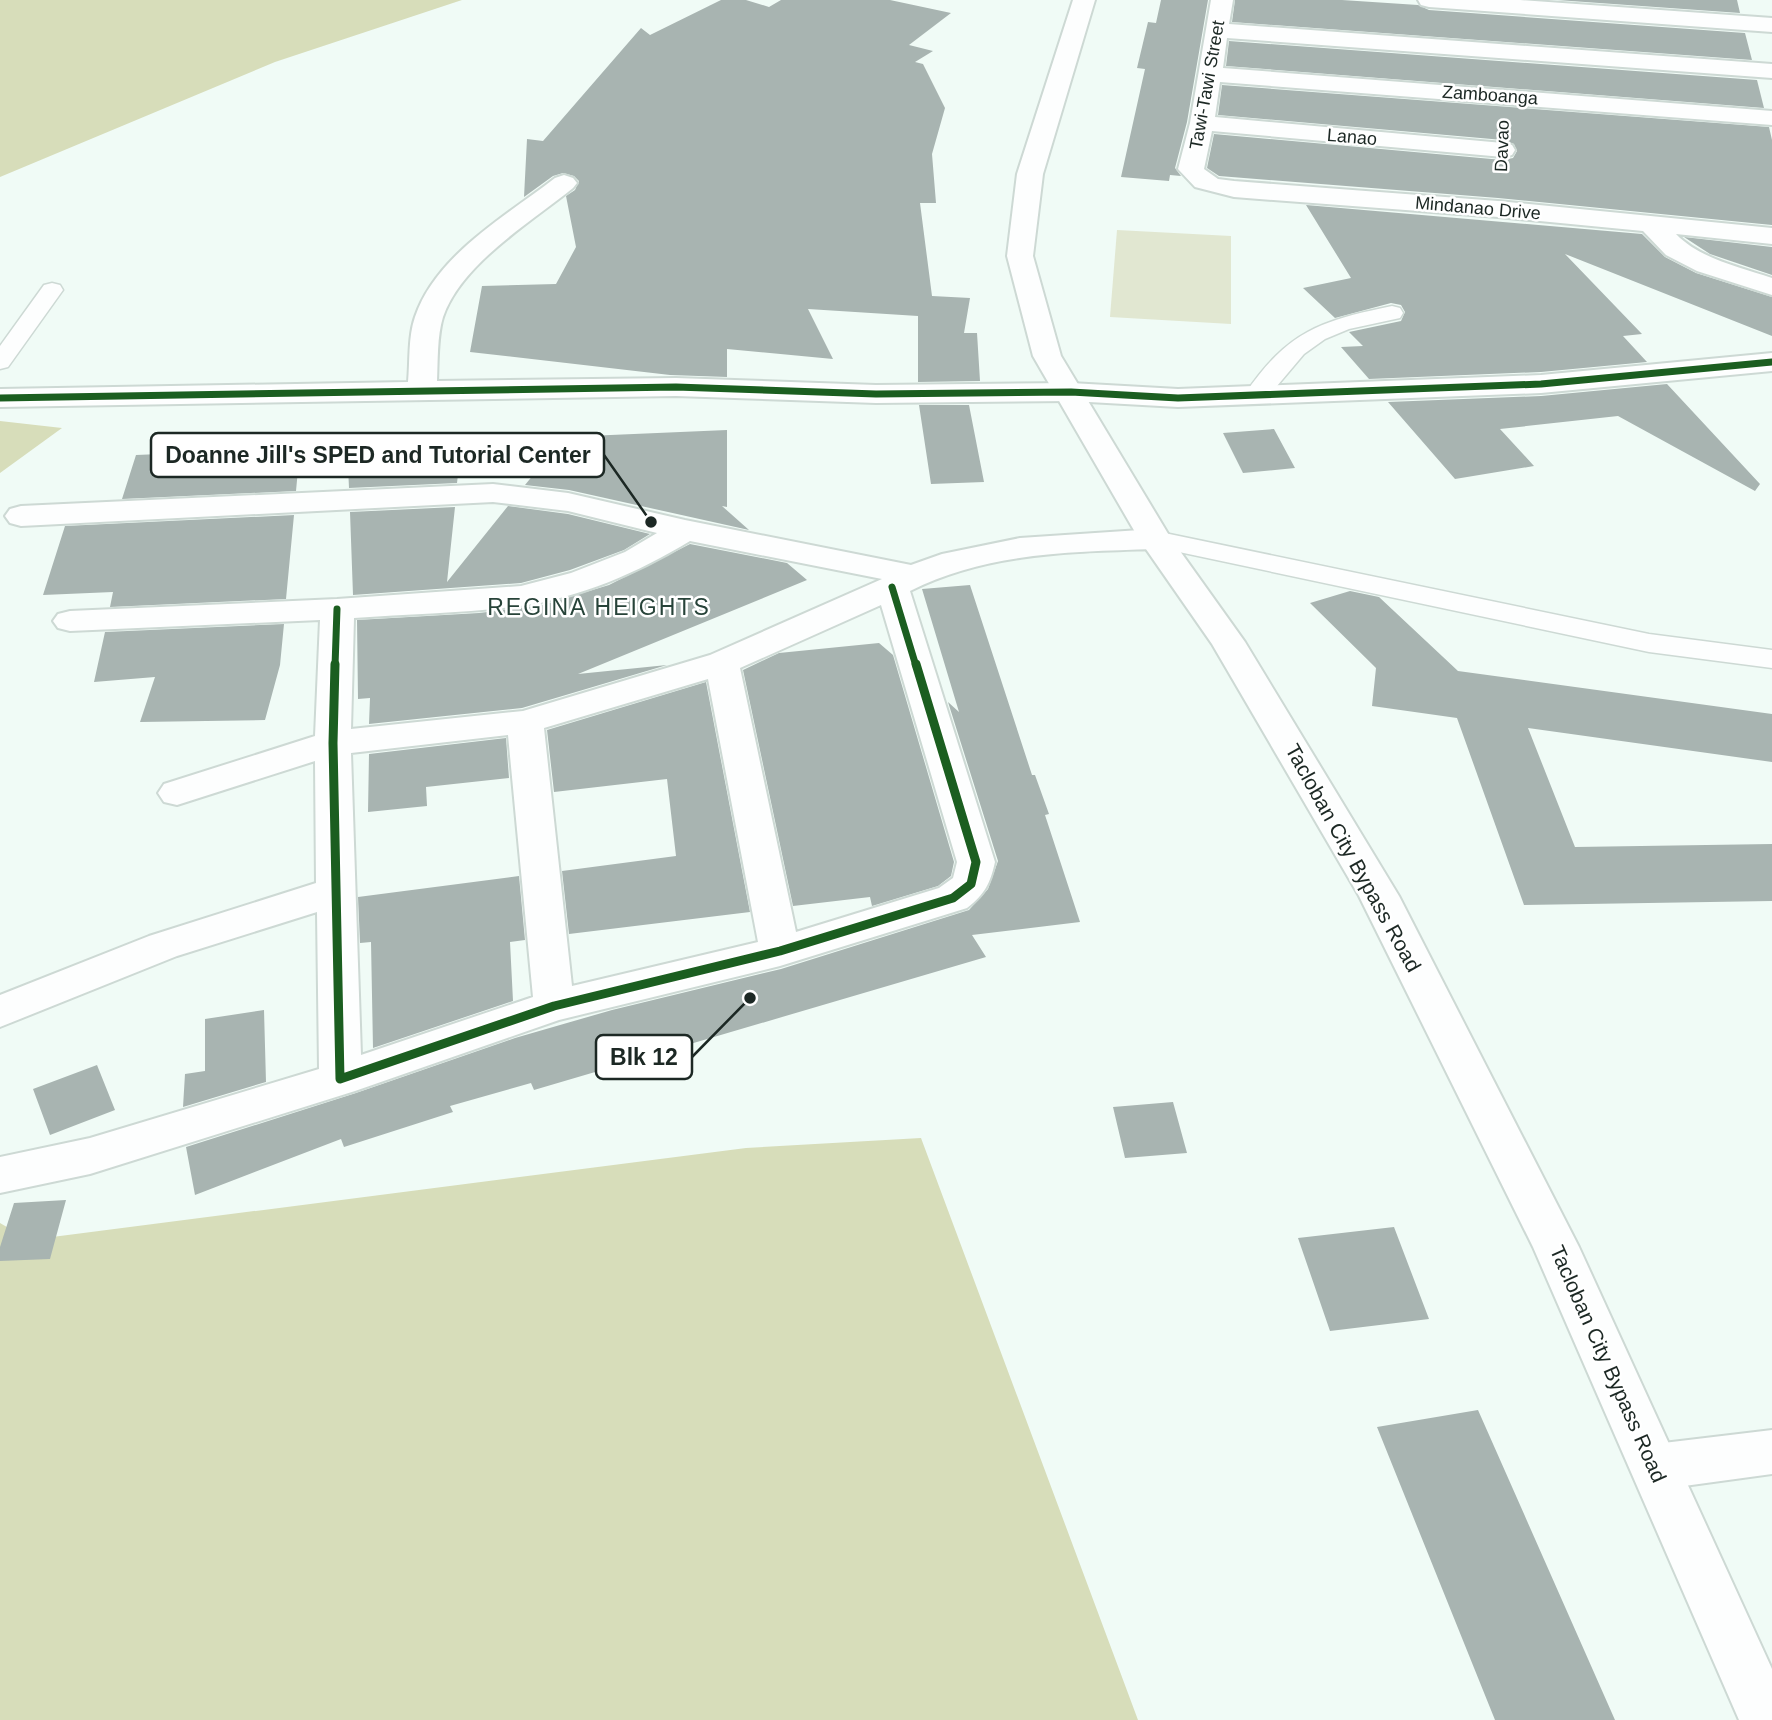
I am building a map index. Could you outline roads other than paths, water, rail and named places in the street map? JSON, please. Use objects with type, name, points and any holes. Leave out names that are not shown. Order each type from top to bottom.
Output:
[{"type":"main road","name":"Tacloban City Bypass Road","points":[[1084,0],[1030,174],[1020,256],[1048,356],[1155,539],[1228,642],[1379,896],[1556,1247],[1767,1720]]},
{"type":"main road","name":"Tawi-Tawi Street","points":[[1191,169],[1202,123],[1222,0]]},
{"type":"main road","points":[[1429,0],[1490,2],[1772,25]]},
{"type":"main road","points":[[1770,0],[1772,8]]},
{"type":"main road","name":"Davao","points":[[1490,2],[1494,48],[1503,96],[1501,180]]},
{"type":"main road","points":[[1217,30],[1494,48],[1772,71]]},
{"type":"main road","name":"Zamboanga","points":[[1209,74],[1772,118]]},
{"type":"main road","name":"Lanao","points":[[1202,123],[1501,180]]},
{"type":"main road","name":"Mindanao Drive","points":[[1191,169],[1198,180],[1207,185],[1234,189],[1501,180],[1652,225],[1772,236]]},
{"type":"main road","points":[[422,391],[428,319],[441,288],[466,263],[564,183]]},
{"type":"main road","points":[[1652,225],[1675,249],[1707,265],[1772,287]]},
{"type":"main road","points":[[0,398],[676,387],[876,394],[1070,392],[1178,398],[1541,384],[1772,362]]},
{"type":"main road","points":[[21,516],[493,494],[568,502],[902,581]]},
{"type":"main road","points":[[70,621],[337,609],[522,596],[583,580],[637,559],[684,530]]},
{"type":"main road","points":[[177,793],[334,743],[525,722],[722,663],[902,581],[962,559],[1029,544],[1155,539]]},
{"type":"main road","points":[[0,1175],[90,1156],[340,1079],[554,1006],[780,951],[953,898],[971,884],[976,862],[902,581]]},
{"type":"main road","points":[[337,609],[334,743],[340,1079]]},
{"type":"main road","points":[[722,663],[780,951]]},
{"type":"main road","points":[[525,722],[554,1006]]},
{"type":"main road","points":[[0,1012],[163,946],[337,891]]},
{"type":"main road","points":[[1655,1467],[1772,1451]]},
{"type":"lane","points":[[0,362],[52,290]]},
{"type":"lane","points":[[1257,394],[1298,347],[1319,332],[1346,322],[1392,313]]},
{"type":"lane","points":[[1155,539],[1648,643],[1772,659]]},
{"type":"place","name":"Doanne Jill's SPED and Tutorial Center","points":[[651,522]]},
{"type":"place","name":"Blk 12","points":[[750,998]]},
{"type":"district","name":"REGINA HEIGHTS","points":[[599,607]]}]
